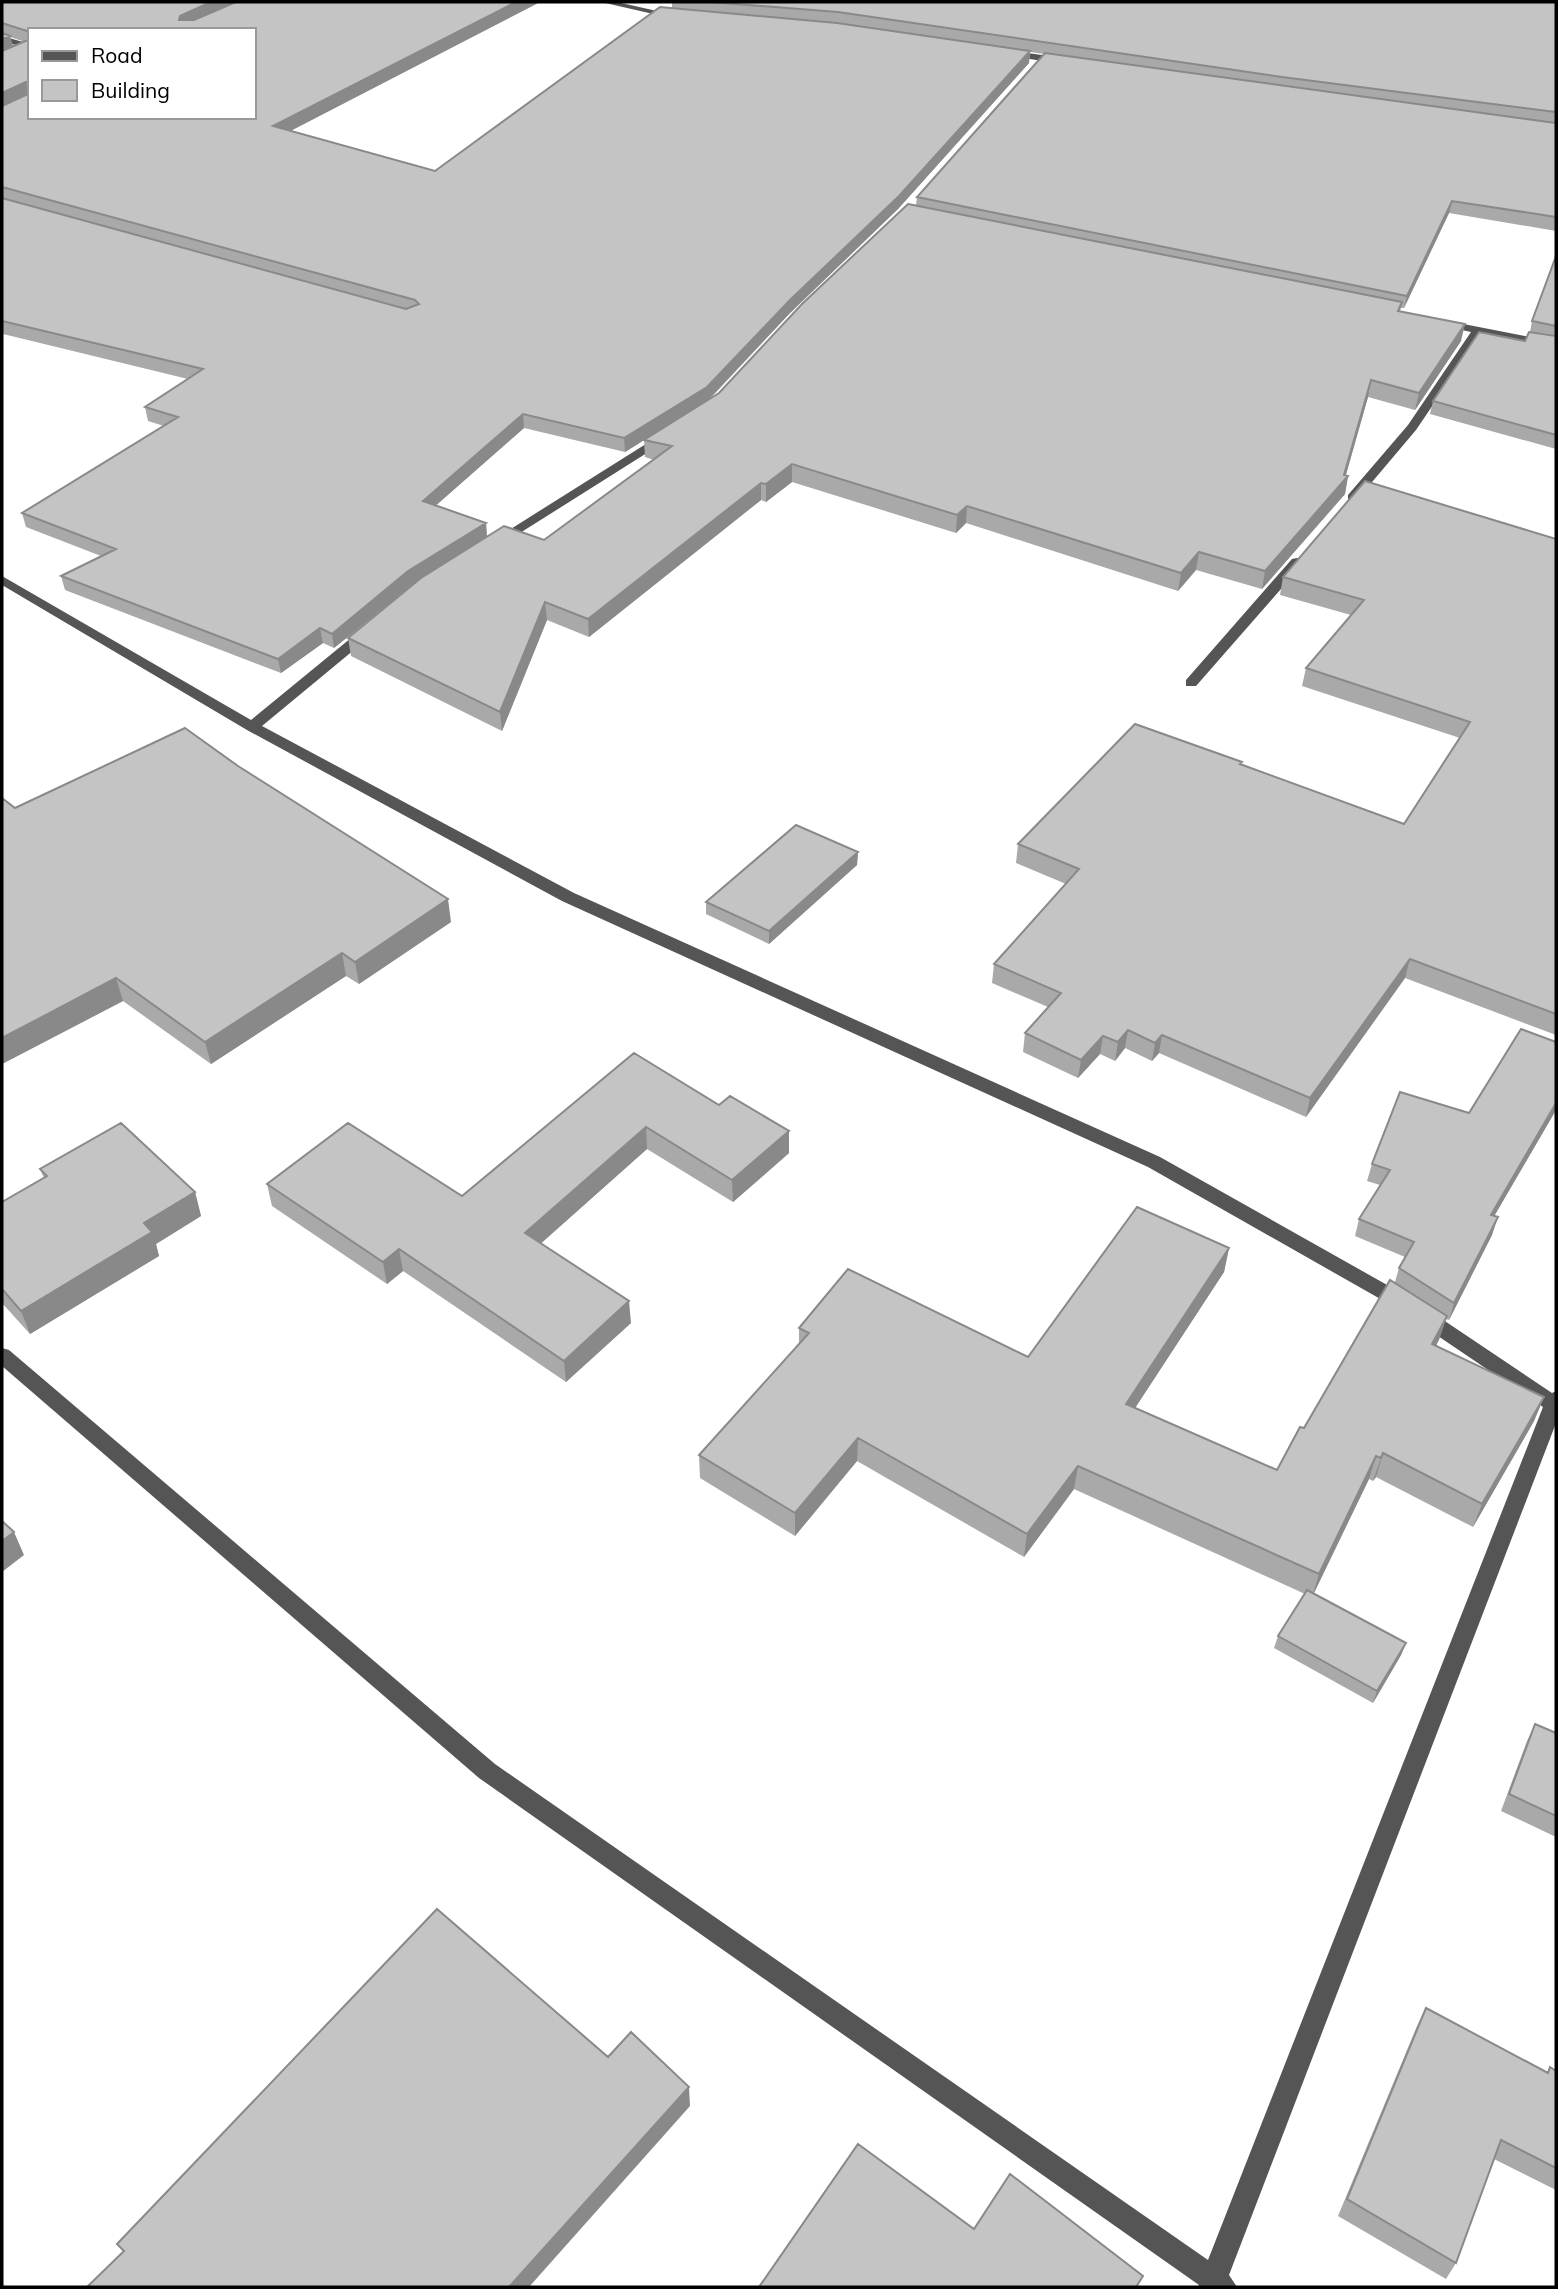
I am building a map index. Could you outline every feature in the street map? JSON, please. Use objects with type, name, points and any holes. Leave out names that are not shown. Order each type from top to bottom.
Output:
[{"type":"street","points":[[605,2],[688,18]]},
{"type":"street","points":[[2,40],[28,47]]},
{"type":"street","points":[[10,54],[28,47]]},
{"type":"street","points":[[987,51],[1078,64]]},
{"type":"street","points":[[1033,69],[1042,58]]},
{"type":"street","points":[[1425,320],[1556,345]]},
{"type":"street","points":[[1339,513],[1412,428],[1478,330]]},
{"type":"street","points":[[488,547],[678,428]]},
{"type":"street","points":[[1191,683],[1303,555]]},
{"type":"street","points":[[2,580],[252,727],[568,897],[1154,1162],[1405,1304],[1555,1401],[1380,1846],[1217,2285],[487,1771],[2,1355]]},
{"type":"street","points":[[252,727],[376,625]]},
{"type":"building","points":[[2,2],[211,2],[180,16],[179,20],[194,20],[236,2],[516,2],[273,126],[435,171],[660,7],[837,23],[1030,51],[899,196],[790,300],[707,387],[624,438],[523,414],[423,501],[486,523],[408,571],[332,634],[320,628],[278,659],[61,576],[116,549],[22,513],[178,417],[145,407],[203,369],[2,321],[2,198],[406,309],[419,304],[415,300],[2,187],[2,106],[28,94],[28,119],[256,119],[256,28],[28,28],[28,31],[2,23]]},
{"type":"building","points":[[710,2],[1556,2],[1556,112],[1282,77],[838,12]]},
{"type":"building","points":[[28,40],[28,84],[2,93],[2,51]]},
{"type":"building","points":[[1045,53],[1556,123],[1556,217],[1452,201],[1407,296],[917,197]]},
{"type":"building","points":[[908,204],[1402,302],[1398,311],[1465,324],[1419,393],[1371,380],[1344,475],[1348,476],[1265,571],[1199,552],[1181,573],[967,506],[957,515],[792,464],[766,484],[761,483],[588,619],[545,602],[500,712],[348,638],[421,578],[504,526],[544,540],[672,446],[644,440],[719,393],[802,304]]},
{"type":"building","points":[[1556,256],[1556,326],[1532,321]]},
{"type":"building","points":[[1479,332],[1525,341],[1529,332],[1556,336],[1556,435],[1433,401]]},
{"type":"building","points":[[1365,481],[1556,539],[1556,1014],[1410,959],[1310,1098],[1162,1035],[1155,1043],[1128,1030],[1118,1042],[1103,1036],[1081,1060],[1025,1033],[1061,993],[994,964],[1079,869],[1018,844],[1135,724],[1404,824],[1470,722],[1306,668],[1364,600],[1283,577]]},
{"type":"building","points":[[185,728],[238,766],[448,899],[355,962],[342,953],[205,1042],[116,978],[2,1038],[2,798],[15,808]]},
{"type":"building","points":[[796,825],[858,852],[769,931],[706,902]]},
{"type":"building","points":[[1521,1029],[1556,1042],[1556,1103],[1491,1215],[1498,1217],[1454,1303],[1399,1268],[1414,1242],[1359,1219],[1390,1170],[1372,1164],[1400,1092],[1469,1113]]},
{"type":"building","points":[[634,1053],[719,1105],[730,1096],[789,1131],[732,1180],[646,1127],[525,1233],[629,1301],[564,1361],[399,1249],[383,1262],[267,1184],[348,1123],[462,1196]]},
{"type":"building","points":[[121,1123],[195,1192],[144,1223],[152,1232],[21,1311],[2,1289],[2,1202],[47,1176],[40,1169]]},
{"type":"building","points":[[1137,1207],[1229,1248],[1126,1404],[1277,1470],[1300,1427],[1304,1428],[1390,1280],[1447,1316],[1432,1344],[1544,1397],[1482,1504],[1383,1453],[1381,1458],[1376,1456],[1319,1574],[1078,1466],[1027,1534],[858,1438],[795,1513],[699,1455],[809,1333],[799,1328],[848,1269],[1028,1357]]},
{"type":"building","points":[[2,1521],[14,1532],[2,1541]]},
{"type":"building","points":[[1307,1590],[1406,1643],[1377,1691],[1278,1636]]},
{"type":"building","points":[[1535,1724],[1556,1733],[1556,1816],[1509,1794]]},
{"type":"building","points":[[437,1909],[608,2057],[631,2032],[689,2087],[509,2287],[87,2287],[124,2251],[117,2244]]},
{"type":"building","points":[[1426,2008],[1548,2073],[1550,2067],[1556,2071],[1556,2168],[1501,2140],[1456,2263],[1347,2199]]},
{"type":"building","points":[[858,2144],[974,2229],[1010,2174],[1143,2276],[1136,2287],[759,2287]]}]
